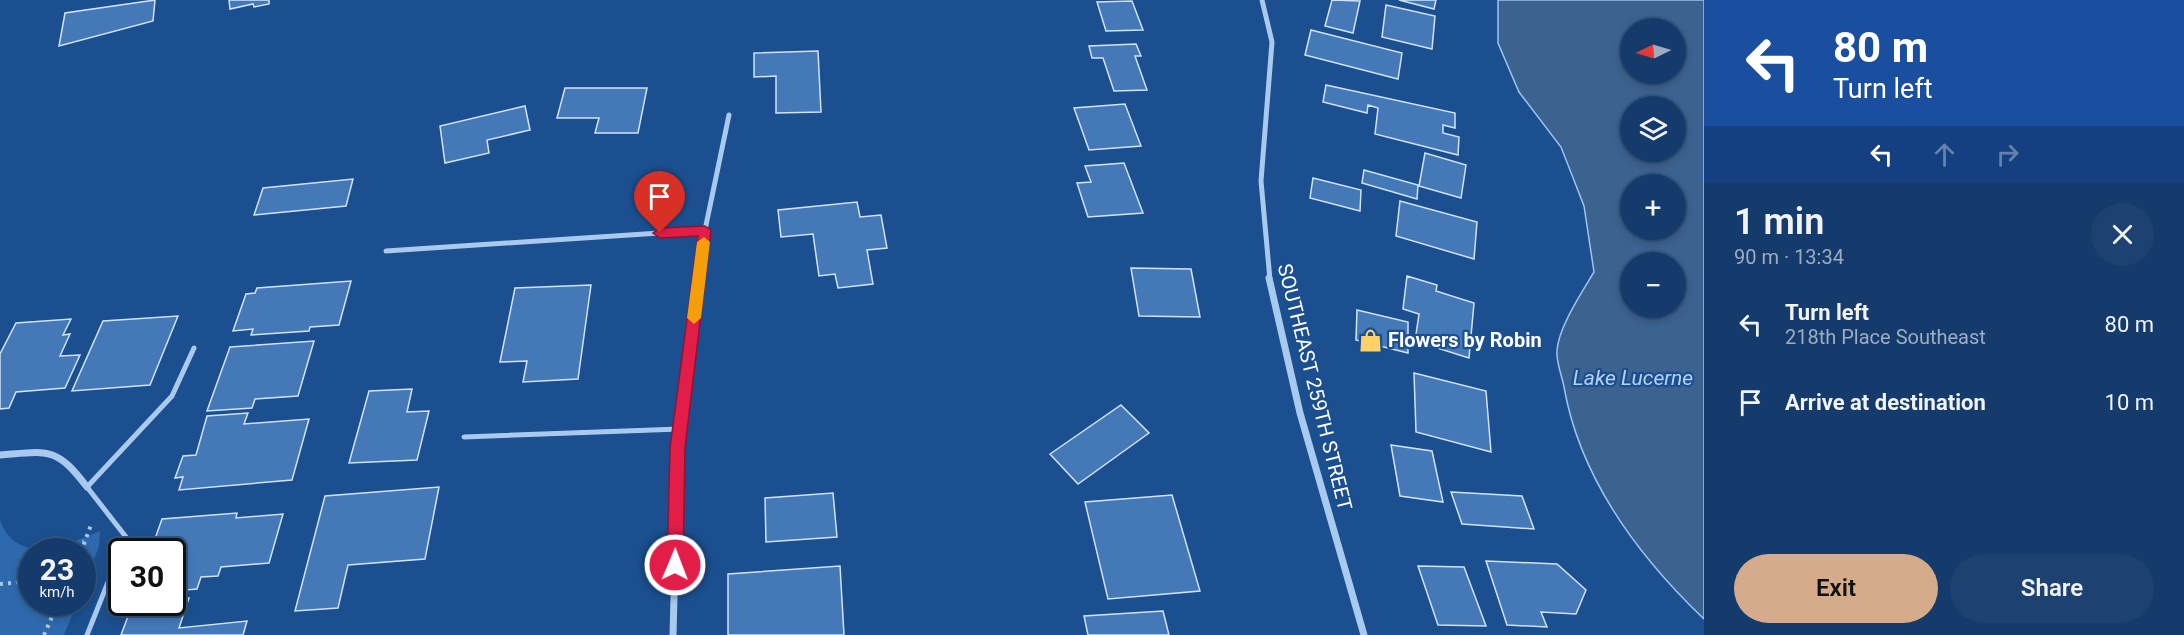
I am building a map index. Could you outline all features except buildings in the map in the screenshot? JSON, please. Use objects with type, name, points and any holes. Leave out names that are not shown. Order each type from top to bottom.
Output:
[{"type":"street","name":"SOUTHEAST 259TH STREET","points":[[1262,0],[1272,42],[1261,181],[1267,268],[1300,413],[1364,635]]},
{"type":"street","points":[[673,635],[680,429],[705,230],[729,115]]},
{"type":"street","points":[[386,251],[705,230]]},
{"type":"street","points":[[0,455],[54,452],[68,460],[87,487]]},
{"type":"lane","points":[[87,635],[126,537],[87,487],[172,396],[194,348]]},
{"type":"lane","points":[[464,437],[680,429]]},
{"type":"path","points":[[0,584],[18,582]]},
{"type":"path","points":[[44,635],[52,616]]},
{"type":"shaded area","points":[[0,520],[7,534],[18,543],[18,616],[72,616],[64,635],[0,635]]},
{"type":"shaded area","points":[[100,531],[96,554],[96,538],[82,538]]},
{"type":"water","name":"Lake Lucerne","points":[[1498,0],[1704,0],[1704,619],[1680,595],[1635,542],[1615,514],[1583,453],[1572,421],[1557,355],[1558,342],[1566,321],[1594,272],[1584,206],[1561,147],[1519,92],[1498,43]]},
{"type":"slow traffic","points":[[694,318],[704,242]]},
{"type":"place","name":"Flowers by Robin","points":[[1370,340]]},
{"type":"route","points":[[660,233],[705,230],[678,448],[675,565]]}]
